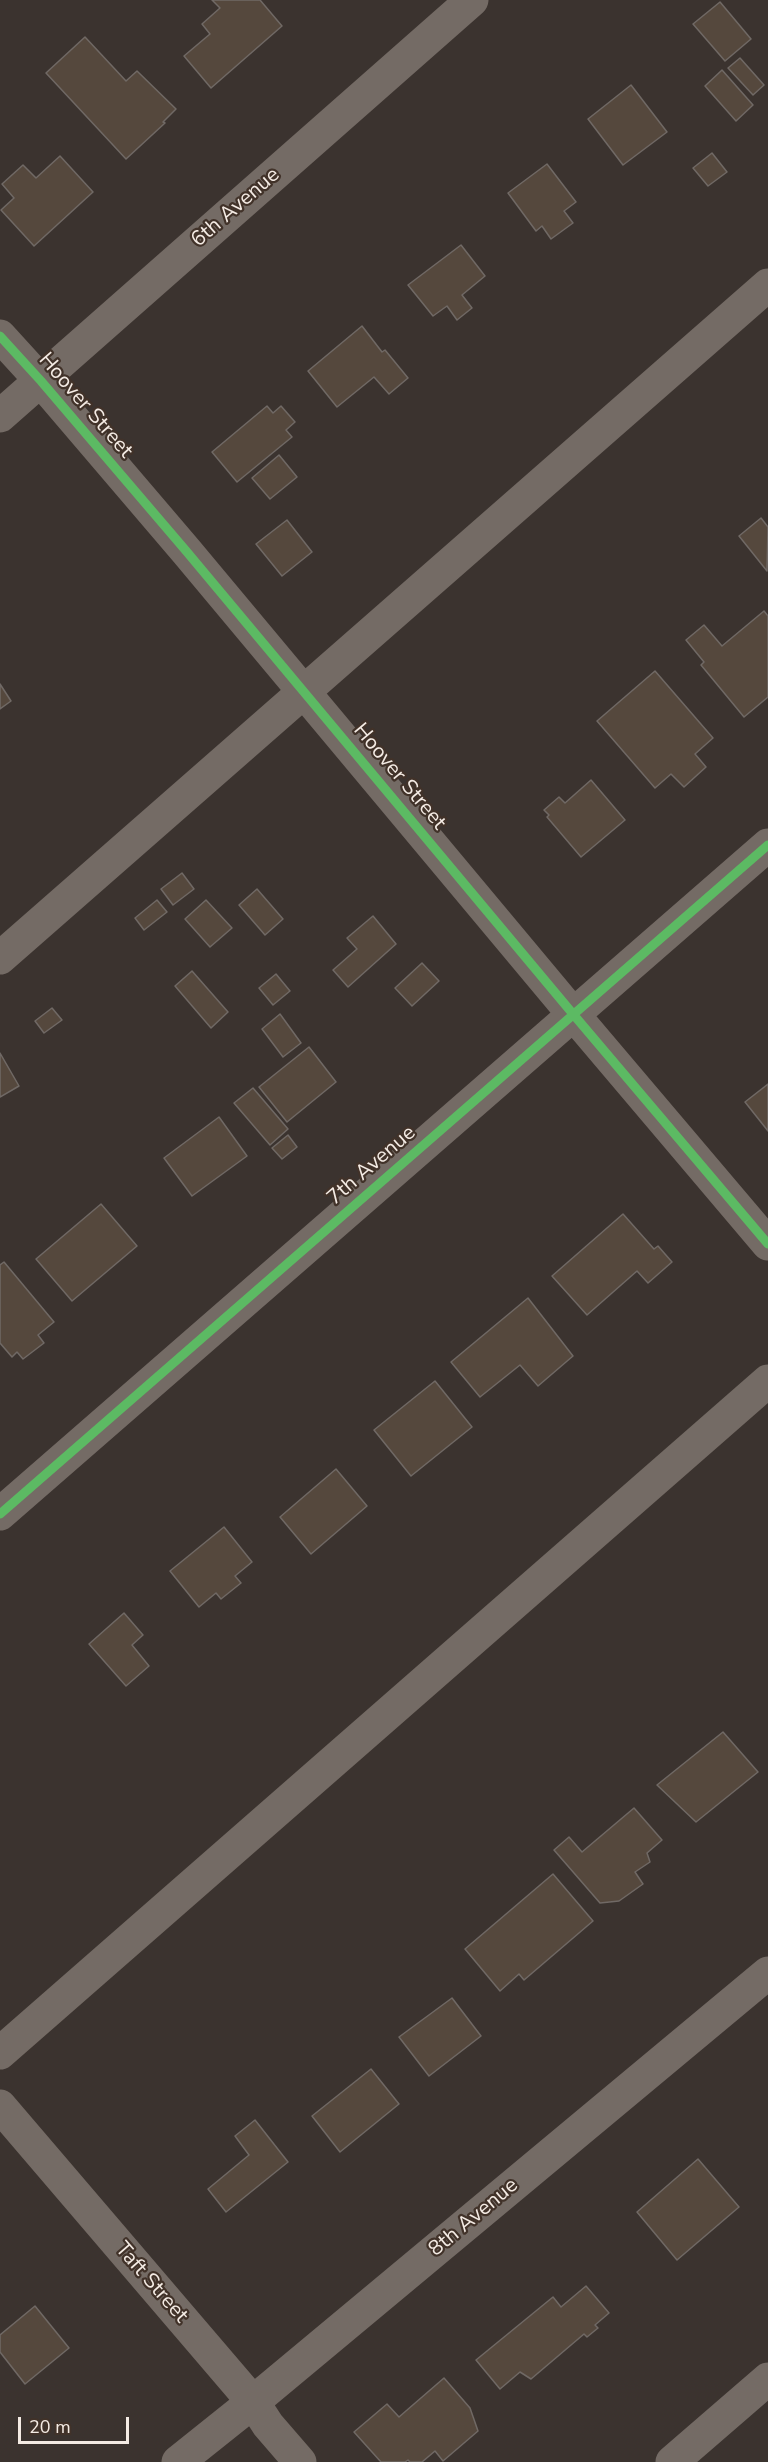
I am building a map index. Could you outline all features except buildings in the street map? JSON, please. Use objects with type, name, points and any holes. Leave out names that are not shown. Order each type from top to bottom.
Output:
[{"type":"street","name":"6th Avenue","points":[[0,416],[472,0]]},
{"type":"street","points":[[0,958],[768,285]]},
{"type":"street","name":"Hoover Street","points":[[0,336],[41,381],[768,1244]]},
{"type":"street","name":"7th Avenue","points":[[0,1514],[768,845]]},
{"type":"street","points":[[0,2053],[768,1381]]},
{"type":"street","name":"8th Avenue","points":[[178,2462],[768,1973]]},
{"type":"street","name":"Taft Street","points":[[0,2106],[253,2402],[268,2425],[300,2462]]},
{"type":"street","points":[[672,2462],[768,2379]]},
{"type":"cycle path","points":[[0,336],[187,552],[768,1244]]},
{"type":"cycle path","points":[[0,1514],[768,845]]}]
